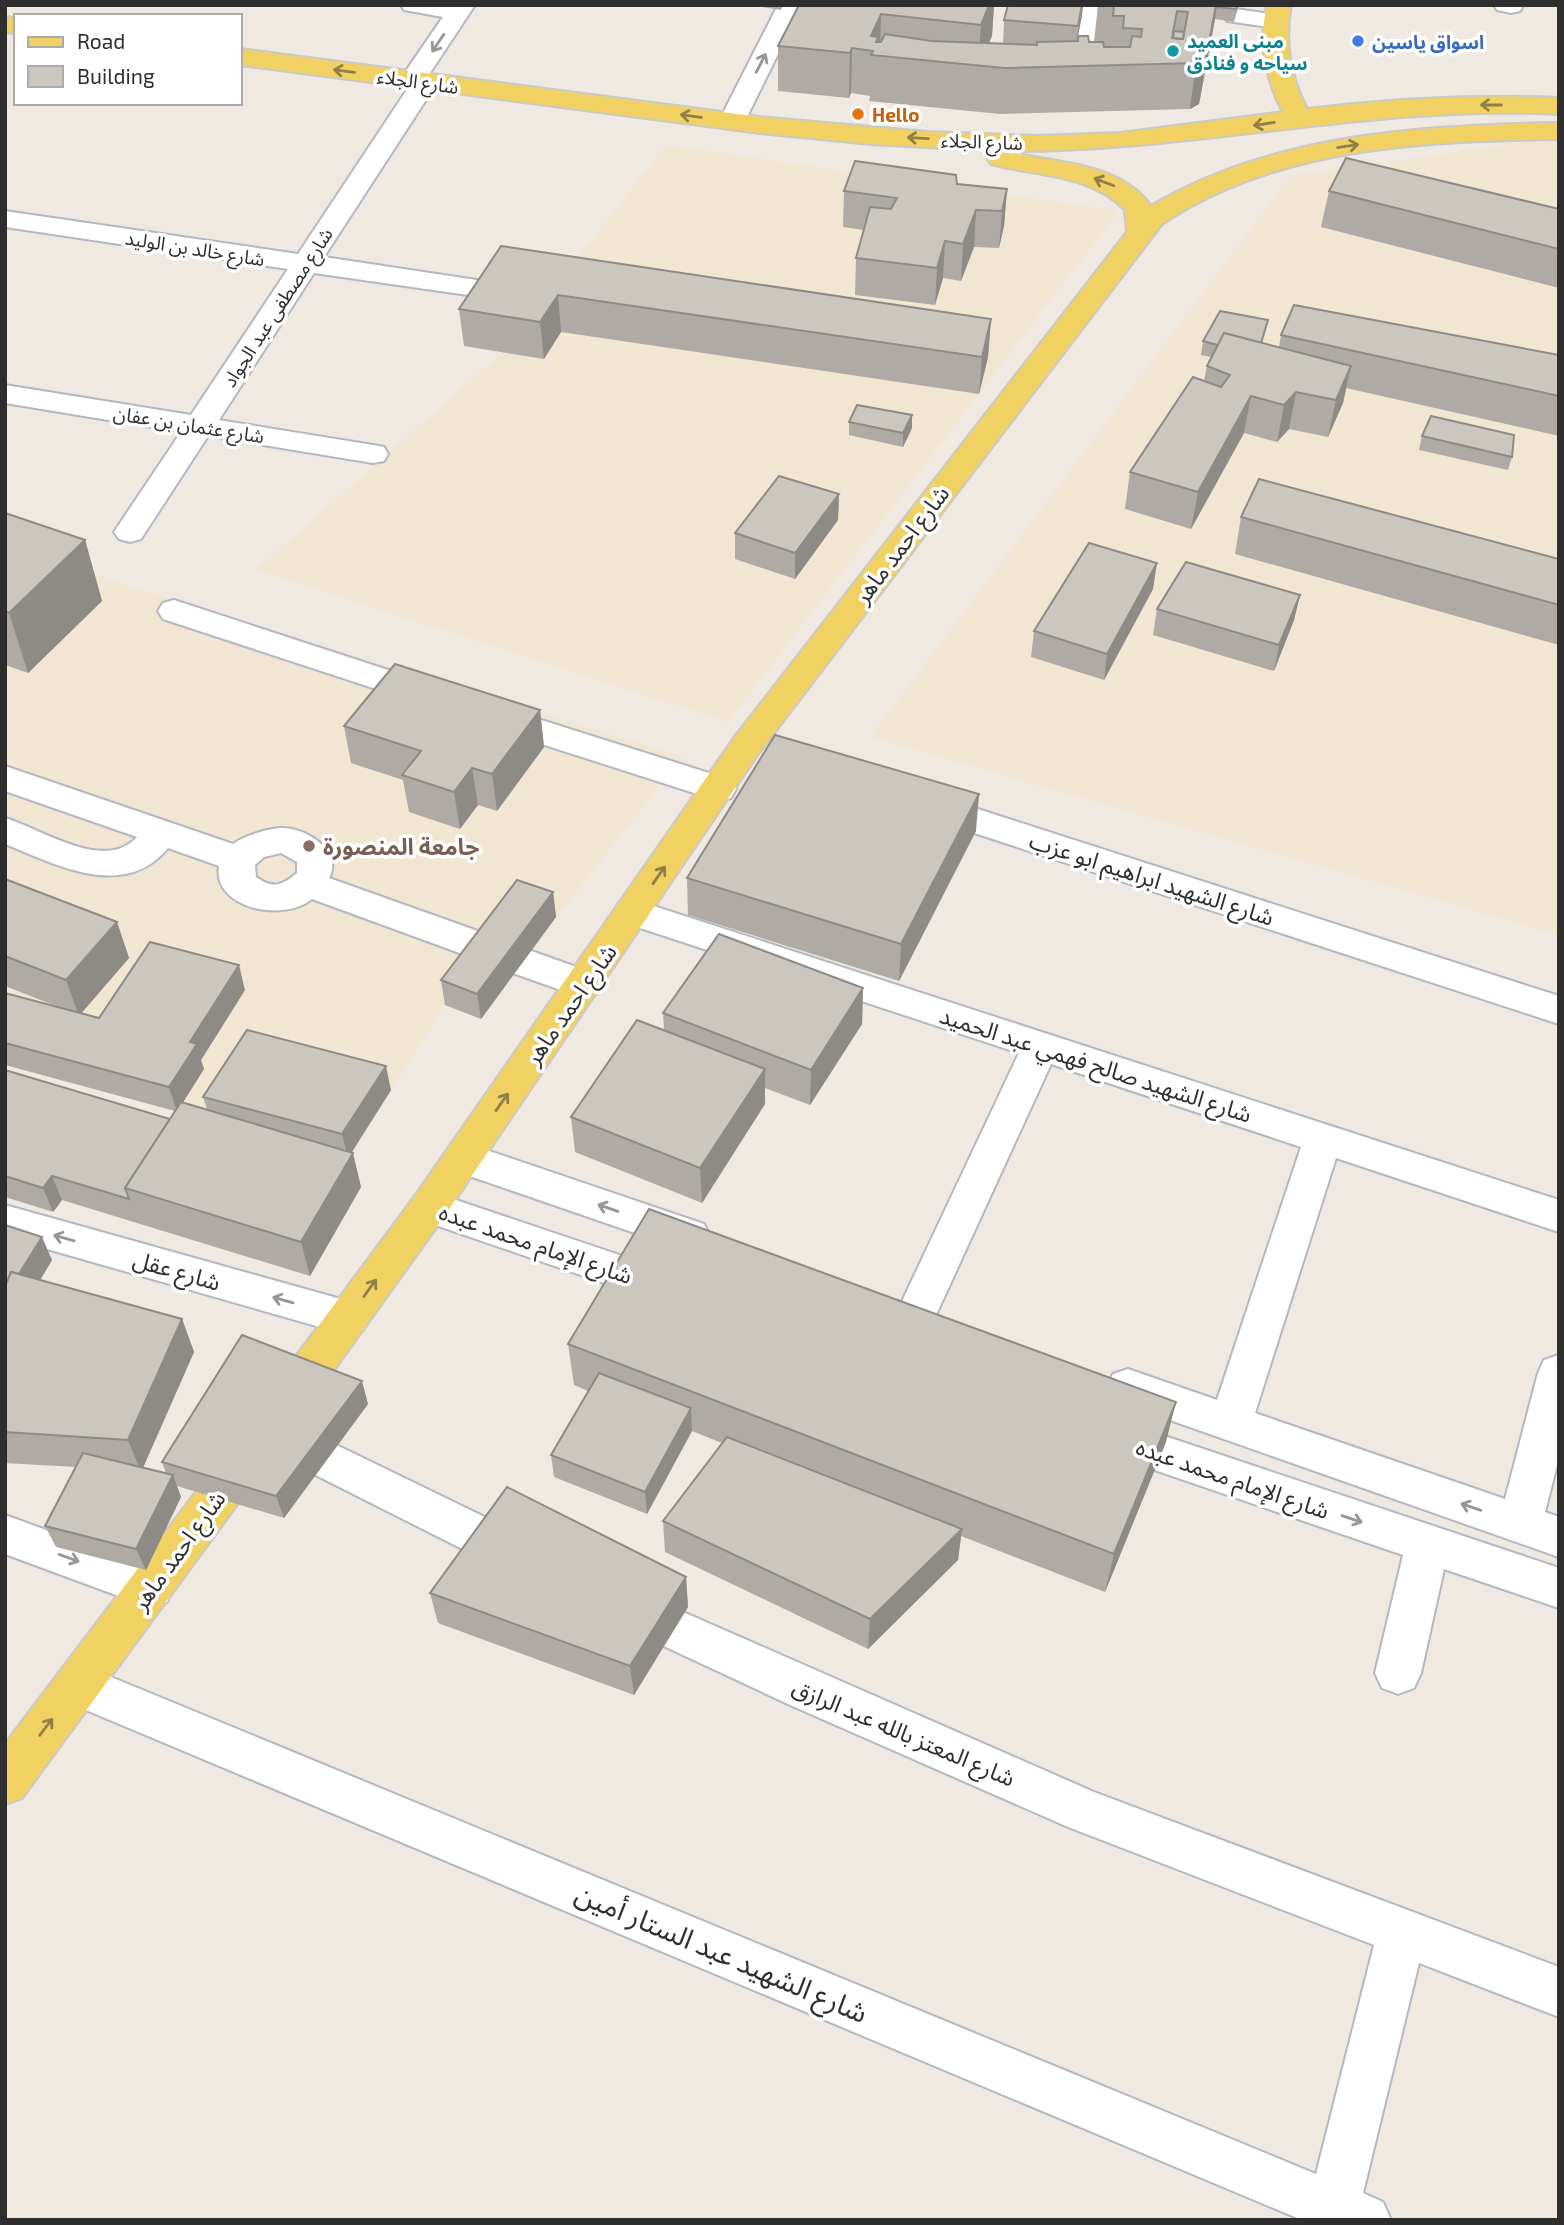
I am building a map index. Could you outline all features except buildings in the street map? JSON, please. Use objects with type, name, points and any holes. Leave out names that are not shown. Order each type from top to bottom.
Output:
[{"type":"main road","points":[[1277,13],[1274,44],[1278,71],[1299,118]]},
{"type":"main road","name":"شارع الجلاء","points":[[242,57],[732,121],[865,135],[986,142],[1120,141],[1199,134],[1299,118],[1420,105],[1556,118]]},
{"type":"main road","name":"شارع الجلاء","points":[[1213,187],[1291,158],[1380,141],[1556,118]]},
{"type":"main road","points":[[986,142],[990,153],[1003,159],[1091,177],[1120,189],[1139,208],[1140,232]]},
{"type":"main road","name":"شارع احمد ماهر","points":[[5,1782],[151,1588],[429,1207],[719,789],[759,751],[1140,232],[1170,206],[1213,187]]},
{"type":"street","points":[[413,5],[461,9]]},
{"type":"street","points":[[732,121],[790,5]]},
{"type":"street","points":[[1037,71],[1061,72],[1083,60],[1091,5]]},
{"type":"street","points":[[1506,5],[1511,6]]},
{"type":"street","name":"شارع مصطفى عبد الجواد","points":[[130,532],[305,264],[461,9]]},
{"type":"street","points":[[1236,16],[1277,13]]},
{"type":"street","name":"شارع خالد بن الوليد","points":[[5,219],[510,293]]},
{"type":"street","name":"شارع عثمان بن عفان","points":[[5,394],[373,454]]},
{"type":"street","points":[[174,611],[719,789]]},
{"type":"street","points":[[5,778],[239,860]]},
{"type":"street","name":"شارع الشهيد ابراهيم ابو عزب","points":[[903,797],[1559,1010]]},
{"type":"street","points":[[5,830],[88,861],[110,865],[135,858],[161,832]]},
{"type":"street","points":[[264,842],[297,842],[309,850],[315,860],[315,872],[308,884],[278,898],[247,893],[237,884],[235,872],[239,860],[249,850],[264,842]]},
{"type":"street","points":[[308,884],[487,949]]},
{"type":"street","name":"شارع الشهيد صالح فهمي عبد الحميد","points":[[632,912],[1559,1216]]},
{"type":"street","points":[[523,962],[583,984]]},
{"type":"street","points":[[917,1314],[1041,1046]]},
{"type":"street","points":[[1230,1423],[1323,1138]]},
{"type":"street","points":[[463,1158],[722,1247]]},
{"type":"street","name":"شارع الإمام محمد عبده","points":[[429,1207],[703,1300]]},
{"type":"street","name":"شارع عقل","points":[[5,1222],[348,1318]]},
{"type":"street","points":[[878,1301],[956,1328]]},
{"type":"street","points":[[1087,1373],[1539,1531],[1559,1373]]},
{"type":"street","name":"شارع الإمام محمد عبده","points":[[1070,1423],[1559,1588]]},
{"type":"street","name":"شارع المعتز بالله عبد الرازق","points":[[267,1430],[573,1583],[806,1690],[1085,1811],[1559,1992]]},
{"type":"street","points":[[5,1534],[151,1588]]},
{"type":"street","points":[[1398,1673],[1428,1544]]},
{"type":"street","name":"شارع الشهيد عبد الستار أمين","points":[[78,1685],[1349,2213]]},
{"type":"street","points":[[1349,2213],[1402,1933]]},
{"type":"shaded area","points":[[1559,137],[1559,935],[870,737],[1290,176]]},
{"type":"shaded area","points":[[666,145],[1119,211],[728,722],[256,570],[528,330],[569,269]]},
{"type":"shaded area","name":"جامعة المنصورة","points":[[5,548],[683,757],[556,917],[445,1006],[348,1158],[5,1065]]},
{"type":"place","name":"اسواق ياسين","points":[[1358,41]]},
{"type":"place","name":"مبنى العميد سياحه و فنادق","points":[[1173,51]]},
{"type":"place","name":"Hello","points":[[858,114]]},
{"type":"place","name":"جامعة المنصورة","points":[[309,846]]}]
